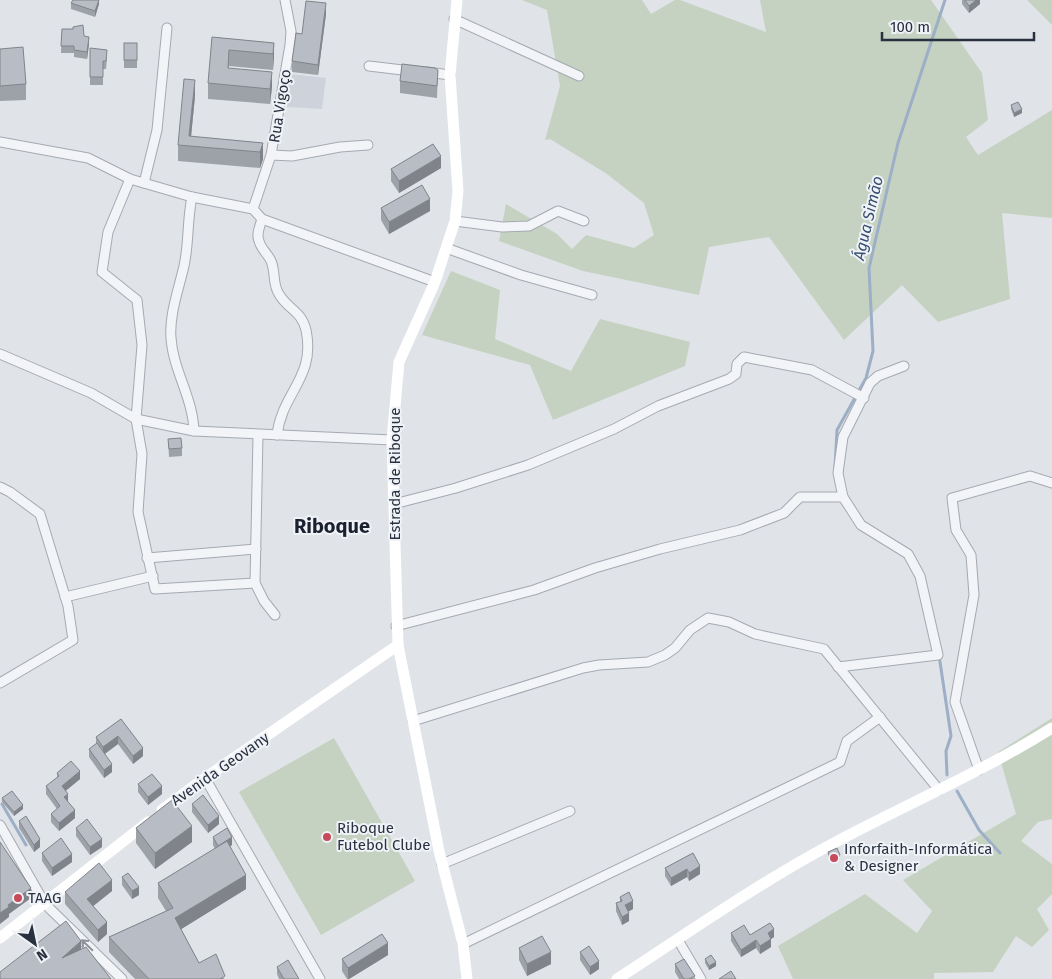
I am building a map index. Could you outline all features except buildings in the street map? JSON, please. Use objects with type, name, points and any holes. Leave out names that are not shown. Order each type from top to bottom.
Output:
[{"type":"main road","name":"Estrada de Riboque","points":[[457,0],[450,75],[458,191],[455,221],[435,282],[399,362],[392,440],[398,644],[442,864],[463,944],[467,979]]},
{"type":"main road","name":"Avenida Geovany","points":[[0,938],[205,778],[398,644]]},
{"type":"main road","points":[[617,979],[808,858],[1008,756],[1052,728]]},
{"type":"street","name":"Rua Vigoço","points":[[253,209],[271,155],[291,31],[285,0]]},
{"type":"street","points":[[454,20],[579,76]]},
{"type":"street","points":[[144,183],[157,130],[167,28]]},
{"type":"street","points":[[369,66],[450,75]]},
{"type":"street","points":[[0,142],[88,158],[144,183],[192,197],[253,209],[262,219],[435,282]]},
{"type":"street","points":[[271,155],[292,156],[340,147],[368,145]]},
{"type":"street","points":[[130,178],[108,232],[102,272],[136,300],[142,345],[136,419],[142,454],[138,512],[155,589],[256,583]]},
{"type":"street","points":[[192,197],[187,221],[185,264],[170,335],[172,348],[193,412],[194,431]]},
{"type":"street","points":[[455,221],[502,228],[530,226],[558,211],[584,221]]},
{"type":"street","points":[[262,219],[258,234],[259,241],[271,260],[275,287],[284,301],[299,313],[303,320],[309,349],[305,369],[283,410],[277,436]]},
{"type":"street","points":[[446,248],[521,275],[592,295]]},
{"type":"street","points":[[0,354],[91,393],[136,419],[194,431],[392,440]]},
{"type":"street","points":[[394,504],[456,488],[528,465],[614,430],[658,406],[729,379],[736,374],[737,364],[744,357],[812,370],[864,398]]},
{"type":"street","points":[[838,667],[938,656],[920,576],[908,554],[861,525],[843,497],[838,473],[842,437],[864,398],[870,383],[878,376],[904,366]]},
{"type":"street","points":[[258,435],[256,583],[264,601],[275,615]]},
{"type":"street","points":[[979,770],[955,702],[974,595],[971,555],[956,530],[952,498],[1030,476],[1052,483]]},
{"type":"street","points":[[0,487],[40,514],[65,597],[73,640],[0,683]]},
{"type":"street","points":[[396,626],[534,590],[595,568],[660,549],[740,530],[784,513],[800,497],[843,497]]},
{"type":"street","points":[[147,558],[256,549]]},
{"type":"street","points":[[65,597],[152,576]]},
{"type":"street","points":[[413,721],[582,668],[648,662],[665,655],[675,648],[690,630],[708,618],[729,622],[755,634],[824,649],[939,790]]},
{"type":"street","points":[[463,944],[840,762],[847,741],[880,717]]},
{"type":"street","points":[[205,778],[320,979]]},
{"type":"street","points":[[442,864],[570,811]]},
{"type":"street","points":[[0,825],[45,904],[122,979]]},
{"type":"street","points":[[678,940],[702,979]]},
{"type":"shaded area","points":[[290,74],[326,78],[322,109],[287,107]]},
{"type":"green space","points":[[522,0],[642,0],[651,14],[675,0],[680,0],[766,32],[760,0],[931,0],[982,73],[988,120],[966,137],[978,155],[1052,110],[1052,218],[1002,213],[1010,299],[938,322],[902,285],[844,340],[769,237],[709,247],[699,295],[583,271],[499,241],[506,204],[557,234],[572,249],[586,235],[634,248],[654,235],[644,203],[607,174],[550,139],[545,140],[560,86],[547,10]]},
{"type":"green space","points":[[1027,0],[1052,0],[1052,25]]},
{"type":"green space","points":[[451,271],[500,290],[495,339],[571,371],[600,319],[690,342],[685,366],[553,420],[530,365],[422,335]]},
{"type":"green space","points":[[1052,718],[1052,819],[1038,822],[1021,841],[1052,864],[1052,894],[1037,909],[1049,930],[1032,947],[1016,936],[993,972],[934,973],[934,979],[793,979],[778,946],[865,894],[917,933],[932,911],[903,880],[1016,814],[998,752]]},
{"type":"green space","name":"Riboque Futebol Clube","points":[[334,738],[415,881],[321,935],[239,792]]},
{"type":"waterway","name":"Água Simão","points":[[835,467],[837,430],[866,378],[873,351],[869,268],[898,143],[945,0]]},
{"type":"waterway","points":[[939,655],[951,736],[946,751],[947,775]]},
{"type":"waterway","points":[[957,791],[979,830],[1000,853]]},
{"type":"waterway","points":[[2,804],[26,845]]},
{"type":"place","name":"Riboque Futebol Clube","points":[[327,837]]},
{"type":"place","name":"Inforfaith-Informática & Designer","points":[[834,858]]},
{"type":"place","name":"TAAG","points":[[18,898]]},
{"type":"district","name":"Riboque","points":[[332,526]]}]
